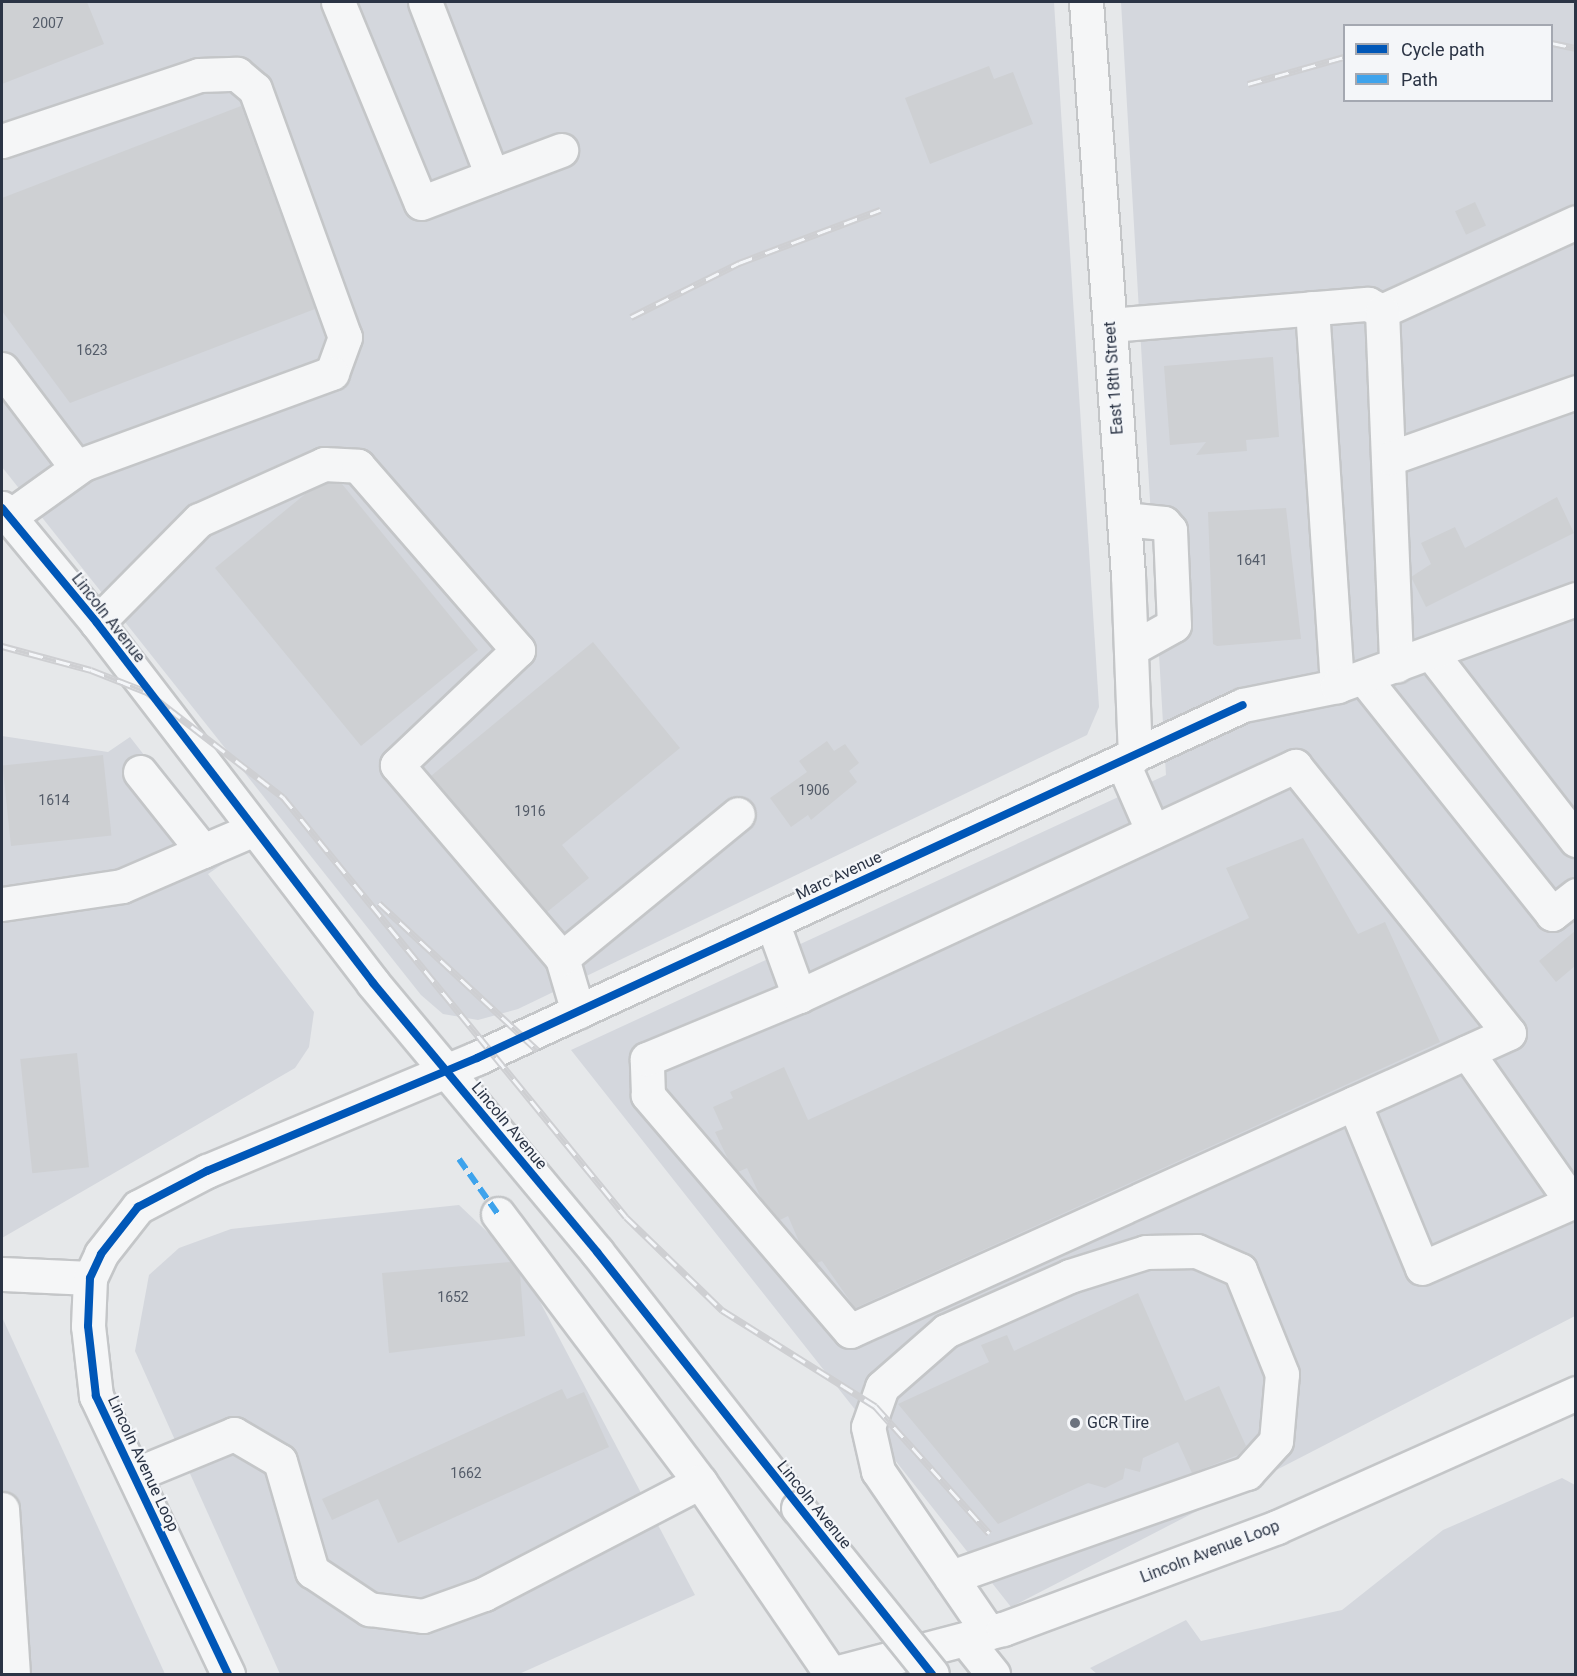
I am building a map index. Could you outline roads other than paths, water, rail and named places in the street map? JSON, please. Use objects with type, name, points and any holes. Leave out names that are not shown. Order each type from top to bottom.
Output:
[{"type":"street","points":[[338,2],[421,203],[561,150]]},
{"type":"street","points":[[425,2],[492,176]]},
{"type":"street","name":"East 18th Street","points":[[1086,2],[1124,519],[1131,649],[1128,758]]},
{"type":"street","points":[[2,141],[199,75],[237,74],[255,89],[345,337],[332,373],[77,468],[5,513]]},
{"type":"street","points":[[1382,311],[1575,222]]},
{"type":"street","points":[[1110,325],[1368,304],[1382,311]]},
{"type":"street","points":[[1312,308],[1350,681],[1552,915],[1575,896]]},
{"type":"street","points":[[1382,311],[1390,458],[1396,666]]},
{"type":"street","points":[[2,369],[77,468]]},
{"type":"street","points":[[1390,458],[1575,392]]},
{"type":"street","points":[[96,622],[199,520],[324,464],[358,466],[518,650],[398,765],[562,958],[578,1012]]},
{"type":"street","name":"Lincoln Avenue","points":[[5,513],[96,622],[252,830],[932,1674]]},
{"type":"street","points":[[1124,519],[1164,523],[1170,541],[1174,625],[1131,649]]},
{"type":"street","name":"Marc Avenue","points":[[446,1072],[1243,705],[1350,681],[1575,600]]},
{"type":"street","points":[[1431,653],[1575,840]]},
{"type":"street","points":[[1128,758],[1153,832]]},
{"type":"street","points":[[1295,766],[1509,1033],[850,1331],[648,1095],[647,1059],[799,996],[1153,832],[1295,766]]},
{"type":"street","points":[[140,772],[203,851]]},
{"type":"street","points":[[562,958],[738,814]]},
{"type":"street","points":[[2,904],[122,886],[252,830]]},
{"type":"street","points":[[772,922],[799,996]]},
{"type":"street","points":[[1354,1103],[1422,1268],[1572,1202],[1467,1052]]},
{"type":"street","name":"Lincoln Avenue Loop","points":[[228,1674],[96,1396],[88,1326],[90,1278],[101,1254],[138,1208],[207,1171],[446,1072]]},
{"type":"street","points":[[498,1214],[700,1482],[831,1674]]},
{"type":"street","points":[[951,1577],[1247,1473],[1276,1441],[1282,1374],[1240,1270],[1197,1251],[1146,1252],[1113,1262],[946,1331],[882,1387],[868,1427],[878,1471],[951,1577],[993,1674]]},
{"type":"street","points":[[2,1274],[90,1278]]},
{"type":"street","name":"Lincoln Avenue Loop","points":[[831,1674],[977,1636],[1277,1527],[1575,1393]]},
{"type":"street","points":[[134,1475],[234,1434],[280,1461],[312,1571],[369,1609],[423,1616],[484,1594],[700,1482]]},
{"type":"street","points":[[2,1509],[13,1674]]},
{"type":"railway","points":[[1553,43],[1576,48]]},
{"type":"railway","points":[[1248,84],[1343,57]]},
{"type":"railway","points":[[631,317],[739,263],[880,210]]},
{"type":"railway","points":[[2,646],[91,670],[147,692],[283,797],[626,1217],[722,1310],[875,1406],[989,1533]]},
{"type":"railway","points":[[379,903],[537,1050]]},
{"type":"place","name":"GCR Tire","points":[[1075,1423]]}]
